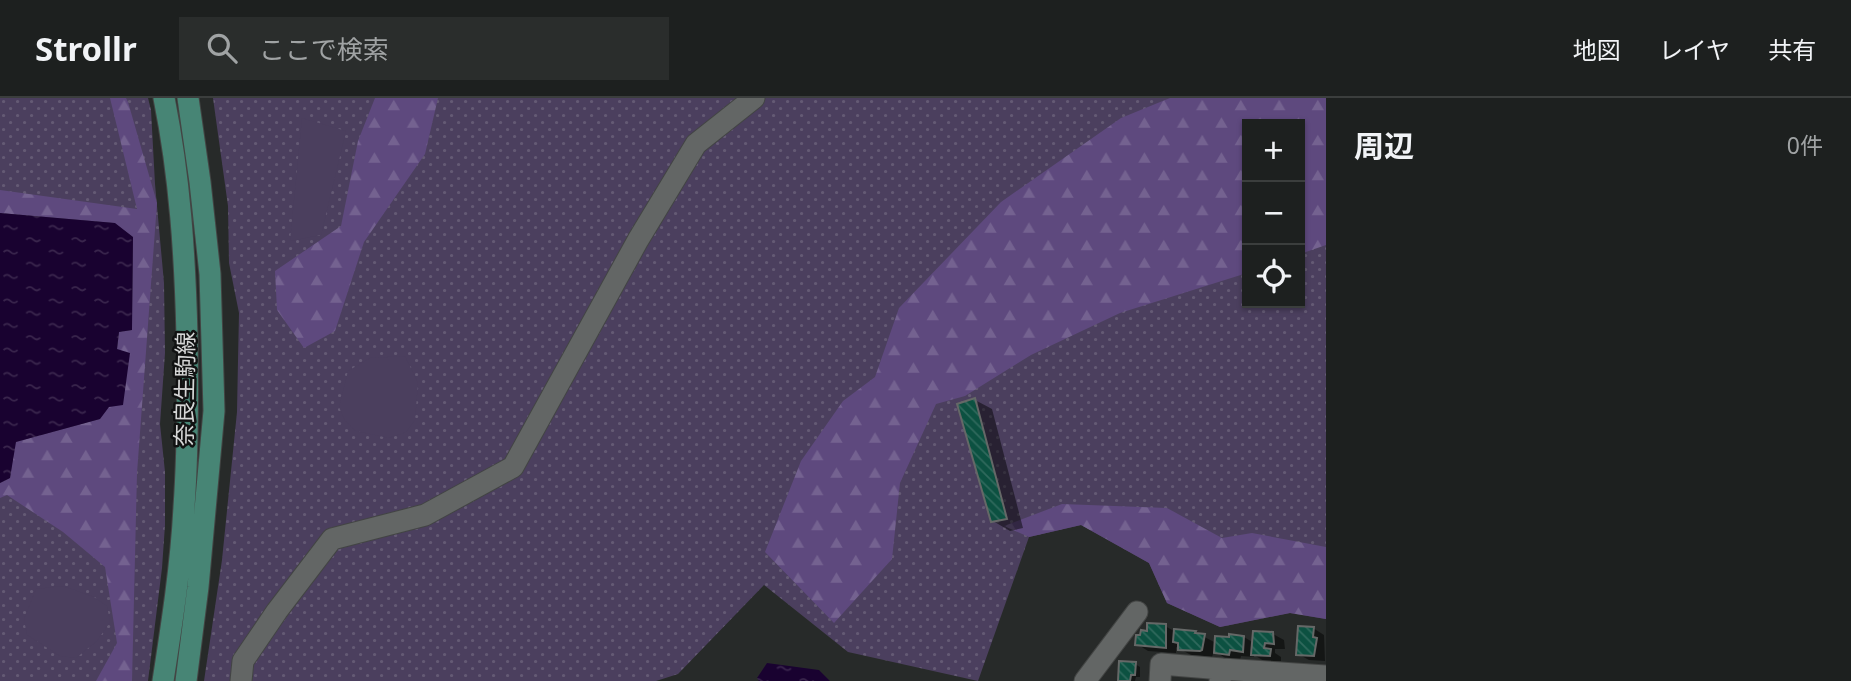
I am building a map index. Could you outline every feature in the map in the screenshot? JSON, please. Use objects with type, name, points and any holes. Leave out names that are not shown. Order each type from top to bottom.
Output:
[{"type":"main road","name":"奈良生駒線","points":[[163,681],[174,611],[184,507],[188,386],[180,200],[164,98]]},
{"type":"main road","name":"奈良生駒線","points":[[186,681],[198,587],[214,411],[209,274],[188,98]]},
{"type":"street","points":[[241,681],[243,661],[277,611],[332,540],[425,515],[513,467],[638,240],[696,144],[754,98]]},
{"type":"street","points":[[1084,681],[1137,612]]},
{"type":"street","points":[[1160,681],[1161,664],[1221,675],[1326,676]]},
{"type":"shaded area","points":[[0,98],[148,98],[164,283],[165,353],[160,424],[165,472],[165,525],[148,681],[0,681]]},
{"type":"shaded area","points":[[213,98],[1326,98],[1326,619],[1290,613],[1220,627],[1167,603],[1149,563],[1081,525],[1029,537],[978,681],[848,652],[764,585],[678,674],[656,681],[204,681],[222,560],[237,412],[239,313],[229,263],[228,206]]},
{"type":"shaded area","points":[[302,118],[346,131],[321,235],[290,241]]},
{"type":"shaded area","points":[[405,356],[418,383],[415,420],[406,432],[389,438],[356,431],[345,421],[339,407],[348,371],[370,358]]},
{"type":"shaded area","points":[[63,586],[94,597],[107,606],[110,622],[97,641],[76,658],[60,656],[27,635],[24,619],[36,589]]},
{"type":"green space","points":[[110,98],[126,98],[128,102],[157,203],[137,473],[132,681],[96,681],[117,643],[105,567],[63,532],[7,495],[0,498],[0,483],[10,478],[15,442],[100,419],[119,332],[132,330],[133,237],[114,223],[0,213],[0,190],[137,209]]},
{"type":"green space","points":[[375,98],[438,98],[425,154],[364,242],[335,331],[304,348],[277,310],[275,271],[341,226],[358,141]]},
{"type":"green space","points":[[1170,98],[1326,98],[1326,245],[1305,252],[1305,119],[1242,119],[1242,275],[1120,313],[1031,355],[965,396],[936,404],[900,483],[892,559],[834,623],[765,552],[801,461],[843,401],[875,377],[899,308],[1001,202],[1121,118]]},
{"type":"green space","points":[[1062,504],[1167,508],[1222,538],[1252,533],[1326,547],[1326,619],[1290,613],[1220,627],[1167,603],[1149,563],[1081,525],[1029,537],[1004,526]]},
{"type":"water","points":[[0,213],[115,223],[133,237],[132,330],[119,332],[117,349],[130,353],[123,405],[109,407],[100,419],[16,442],[10,478],[0,483]]},
{"type":"water","points":[[767,663],[819,670],[830,681],[759,681],[757,678]]},
{"type":"building","points":[[975,398],[1007,519],[991,522],[957,404]]},
{"type":"building","points":[[1147,623],[1166,624],[1166,648],[1135,645],[1136,635],[1140,635],[1141,630],[1147,631]]},
{"type":"building","points":[[1298,626],[1314,627],[1313,637],[1317,638],[1314,656],[1296,655]]},
{"type":"building","points":[[1174,629],[1205,634],[1202,650],[1178,650],[1178,643],[1173,642]]},
{"type":"building","points":[[1253,631],[1273,632],[1274,644],[1265,643],[1264,648],[1271,649],[1270,656],[1251,655]]},
{"type":"building","points":[[1229,634],[1244,636],[1243,652],[1230,650],[1229,655],[1214,653],[1215,636],[1229,637]]},
{"type":"building","points":[[1119,661],[1136,662],[1135,675],[1131,675],[1130,681],[1118,681]]}]
